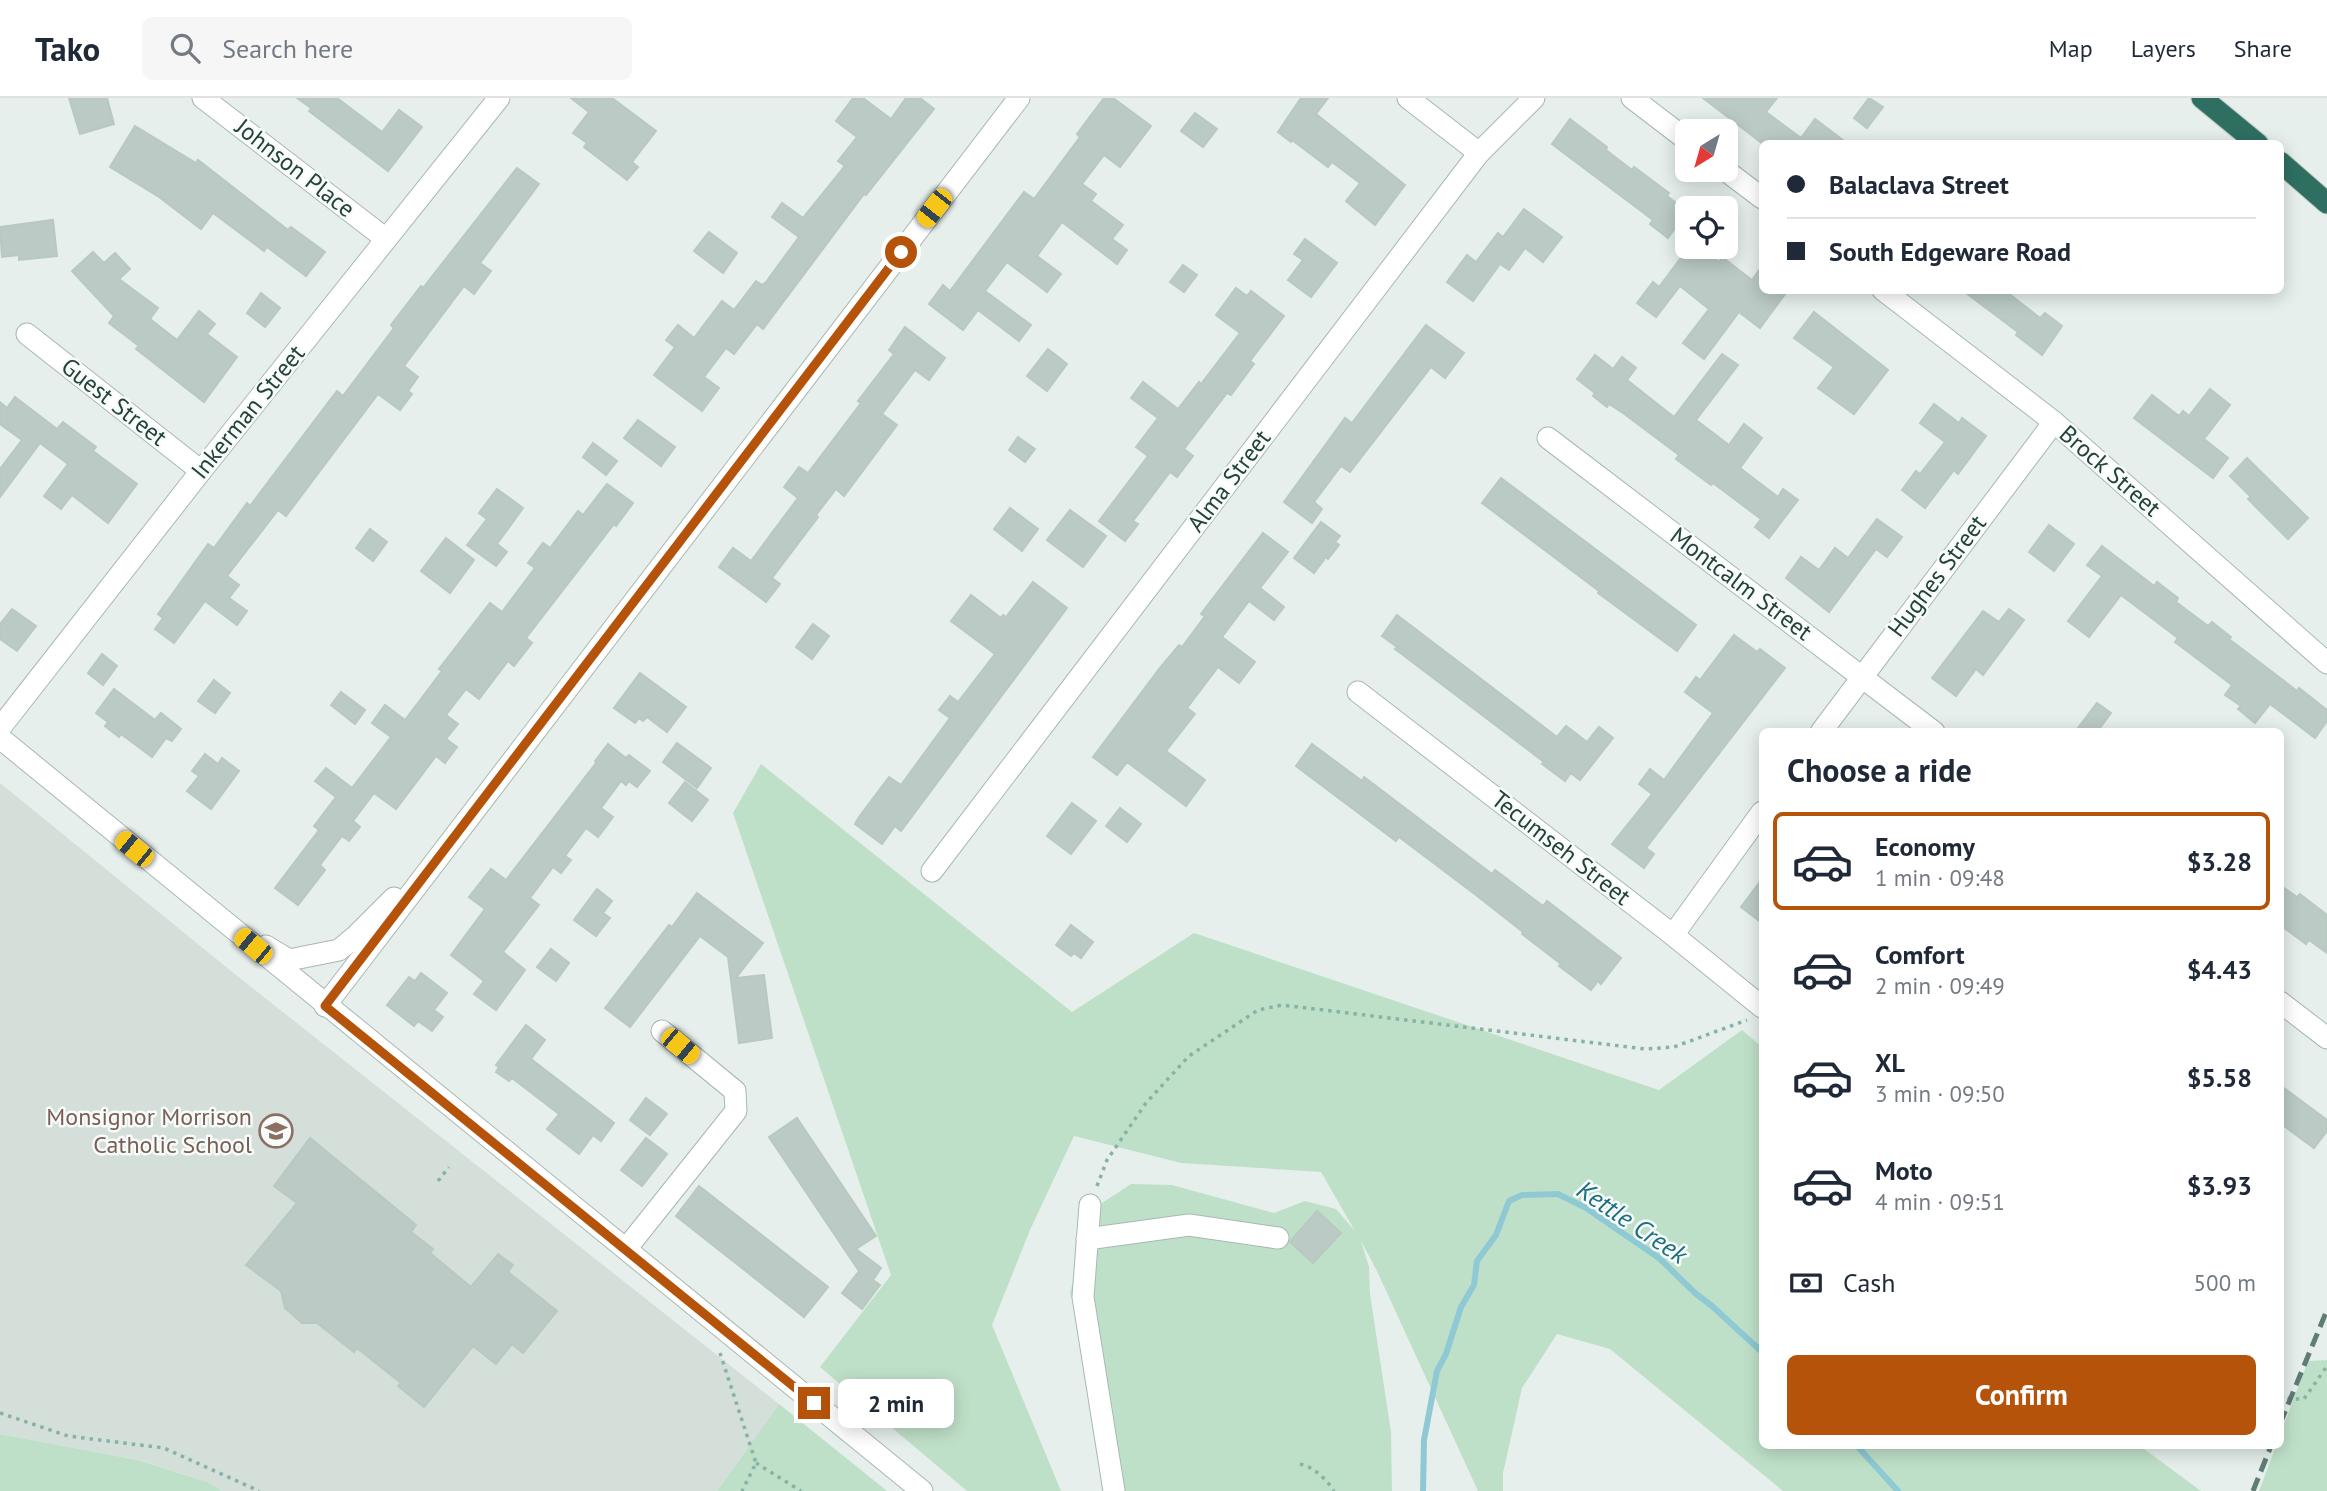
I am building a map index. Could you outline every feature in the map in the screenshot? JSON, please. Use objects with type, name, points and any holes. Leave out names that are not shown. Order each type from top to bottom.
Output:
[{"type":"highway","points":[[2202,98],[2253,140]]},
{"type":"highway","points":[[2284,165],[2327,203]]},
{"type":"street","name":"Johnson Place","points":[[204,98],[386,239]]},
{"type":"street","name":"Inkerman Street","points":[[0,728],[499,98]]},
{"type":"street","points":[[325,1006],[1019,98]]},
{"type":"street","points":[[1408,98],[1479,153]]},
{"type":"street","name":"Alma Street","points":[[932,871],[1479,153],[1534,98]]},
{"type":"street","points":[[1632,98],[1675,131]]},
{"type":"street","points":[[1738,179],[1759,196]]},
{"type":"street","name":"Brock Street","points":[[1888,294],[2054,422],[2327,663]]},
{"type":"street","name":"Guest Street","points":[[27,334],[201,471]]},
{"type":"street","name":"Hughes Street","points":[[1824,728],[2054,422]]},
{"type":"street","name":"Montcalm Street","points":[[1548,438],[1929,728]]},
{"type":"street","name":"Tecumseh Street","points":[[1358,692],[1673,935],[1756,1013]]},
{"type":"street","points":[[0,738],[922,1491]]},
{"type":"street","points":[[1673,935],[1759,816]]},
{"type":"street","points":[[217,917],[289,960],[339,950],[446,848]]},
{"type":"street","points":[[2284,1005],[2327,1038]]},
{"type":"street","points":[[626,1249],[736,1111],[735,1091],[662,1031]]},
{"type":"street","points":[[1090,1205],[1083,1297],[1114,1491]]},
{"type":"street","points":[[1087,1239],[1189,1225],[1278,1238]]},
{"type":"path","points":[[1090,1205],[1107,1160],[1146,1103],[1189,1056],[1258,1010],[1282,1004],[1645,1049],[1674,1047],[1756,1013]]},
{"type":"path","points":[[438,1181],[449,1167]]},
{"type":"path","points":[[719,1350],[757,1463],[801,1491]]},
{"type":"path","points":[[2284,1396],[2304,1399],[2327,1366]]},
{"type":"path","points":[[0,1413],[68,1436],[164,1448],[259,1491]]},
{"type":"path","points":[[742,1491],[757,1463]]},
{"type":"path","points":[[1300,1464],[1309,1466],[1328,1482],[1334,1491]]},
{"type":"shaded area","name":"Monsignor Morrison Catholic School","points":[[0,783],[236,975],[779,1404],[717,1491],[222,1491],[210,1483],[139,1460],[0,1434]]},
{"type":"green space","points":[[761,764],[1072,1012],[1194,933],[1659,1090],[1742,1030],[1759,1044],[1759,1449],[2144,1449],[2201,1491],[1783,1491],[1610,1349],[1557,1334],[1522,1388],[1503,1473],[1503,1491],[1478,1491],[1361,1241],[1369,1267],[1370,1294],[1391,1432],[1392,1491],[1115,1491],[1083,1334],[1070,1293],[1085,1235],[1102,1203],[1131,1184],[1172,1185],[1274,1213],[1305,1201],[1336,1209],[1355,1231],[1321,1172],[1181,1163],[1074,1136],[1030,1230],[992,1325],[1061,1491],[967,1491],[820,1367],[891,1275],[733,813]]},
{"type":"green space","points":[[2327,1360],[2327,1491],[2259,1491],[2275,1449],[2284,1449],[2284,1424],[2308,1361]]},
{"type":"green space","points":[[779,1404],[887,1491],[717,1491]]},
{"type":"green space","points":[[0,1434],[138,1460],[210,1483],[222,1491],[0,1491]]},
{"type":"building","points":[[69,98],[107,98],[114,124],[80,134]]},
{"type":"building","points":[[297,98],[337,98],[382,132],[399,110],[422,127],[388,171],[309,111],[311,108]]},
{"type":"building","points":[[571,98],[612,98],[656,131],[632,162],[638,167],[627,180],[584,147],[587,143],[573,133],[589,112]]},
{"type":"building","points":[[853,98],[863,98],[891,119],[906,98],[920,98],[934,109],[866,195],[864,194],[763,329],[757,324],[734,354],[726,348],[704,377],[719,388],[702,411],[654,375],[675,347],[666,340],[678,325],[694,338],[722,301],[734,310],[756,281],[762,285],[766,282],[799,237],[772,217],[782,203],[803,218],[845,166],[838,161],[857,137],[836,121]]},
{"type":"building","points":[[1104,98],[1113,98],[1151,126],[1120,167],[1104,155],[1082,184],[1096,194],[1091,201],[1123,225],[1112,239],[1127,250],[1117,264],[1062,222],[1037,256],[1061,274],[1047,292],[1007,262],[985,291],[1031,325],[1019,341],[978,310],[963,330],[929,304],[943,285],[950,291],[1024,192],[1034,199],[1080,137],[1077,134]]},
{"type":"building","points":[[1301,98],[1328,98],[1316,114],[1405,185],[1375,225],[1346,201],[1360,183],[1332,162],[1328,167],[1278,132]]},
{"type":"building","points":[[1703,98],[1777,98],[1766,112],[1801,138],[1815,119],[1843,140],[1759,140],[1738,125],[1738,119],[1730,119]]},
{"type":"building","points":[[1869,98],[1883,107],[1867,128],[1854,118]]},
{"type":"building","points":[[1195,113],[1217,129],[1203,147],[1181,131]]},
{"type":"building","points":[[1570,119],[1632,170],[1634,167],[1669,193],[1667,196],[1675,202],[1675,228],[1668,238],[1650,224],[1653,220],[1552,144]]},
{"type":"building","points":[[135,126],[196,163],[198,160],[288,230],[291,227],[325,252],[306,276],[267,247],[264,251],[213,213],[201,229],[159,197],[110,167]]},
{"type":"building","points":[[517,168],[539,184],[480,263],[491,271],[474,294],[464,286],[404,366],[418,377],[408,391],[412,394],[400,410],[378,394],[286,516],[278,510],[227,576],[239,585],[229,598],[247,611],[237,625],[205,601],[174,643],[155,629],[163,618],[158,614],[208,544],[214,548],[247,503],[250,506],[337,391],[343,396],[394,328],[391,325]]},
{"type":"building","points":[[1524,209],[1562,237],[1543,262],[1525,248],[1509,270],[1500,264],[1473,301],[1447,282],[1467,255],[1476,262],[1498,233],[1503,237]]},
{"type":"building","points":[[53,220],[57,256],[19,260],[19,255],[2,257],[0,227]]},
{"type":"building","points":[[709,232],[737,253],[723,273],[694,251]]},
{"type":"building","points":[[1305,239],[1337,263],[1311,297],[1288,280],[1303,260],[1294,254]]},
{"type":"building","points":[[93,252],[104,263],[115,253],[130,269],[119,279],[158,308],[150,319],[177,340],[199,311],[215,324],[207,334],[237,357],[204,402],[136,349],[139,346],[109,323],[114,316],[72,271]]},
{"type":"building","points":[[1680,259],[1715,259],[1719,262],[1725,259],[1752,280],[1759,270],[1759,294],[1785,294],[1760,328],[1739,312],[1704,359],[1683,343],[1709,309],[1680,286],[1656,317],[1637,303],[1653,282],[1659,287]]},
{"type":"building","points":[[1183,265],[1197,275],[1184,292],[1170,282]]},
{"type":"building","points":[[1236,288],[1247,296],[1251,291],[1284,316],[1250,361],[1254,364],[1231,395],[1227,393],[1184,449],[1193,456],[1177,477],[1170,472],[1133,521],[1138,524],[1125,541],[1099,521],[1148,456],[1136,447],[1158,418],[1131,398],[1143,382],[1178,409],[1240,333],[1216,315]]},
{"type":"building","points":[[261,293],[280,308],[265,327],[247,313]]},
{"type":"building","points":[[1967,294],[2009,294],[2040,318],[2045,313],[2062,326],[2042,355],[2016,335],[2018,332]]},
{"type":"building","points":[[1814,312],[1888,370],[1854,414],[1818,388],[1834,367],[1794,338]]},
{"type":"building","points":[[1426,325],[1464,353],[1445,378],[1431,367],[1350,472],[1341,466],[1314,502],[1322,509],[1312,523],[1284,502],[1345,418],[1352,423]]},
{"type":"building","points":[[905,327],[945,358],[929,380],[915,370],[882,414],[897,425],[844,496],[836,489],[816,515],[818,517],[772,578],[780,584],[766,602],[719,567],[733,548],[751,561],[798,498],[784,487],[799,467],[808,473],[861,403],[858,401],[894,354],[889,350]]},
{"type":"building","points":[[1048,349],[1067,364],[1047,391],[1027,376]]},
{"type":"building","points":[[1722,354],[1738,365],[1696,420],[1729,445],[1744,424],[1762,438],[1740,468],[1778,497],[1783,489],[1798,500],[1769,538],[1755,527],[1761,519],[1676,459],[1679,455],[1623,413],[1609,404],[1607,407],[1577,379],[1595,355],[1613,369],[1622,357],[1636,368],[1627,380],[1674,417]]},
{"type":"building","points":[[2210,389],[2230,405],[2204,439],[2228,458],[2213,478],[2134,418],[2152,395],[2179,416],[2183,411],[2189,416]]},
{"type":"building","points":[[15,397],[57,429],[63,422],[96,447],[93,451],[137,484],[108,523],[72,495],[61,509],[44,496],[68,464],[40,443],[0,497],[0,469],[22,440],[0,424],[0,402],[7,408]]},
{"type":"building","points":[[1934,404],[1959,423],[1962,418],[1986,436],[1958,474],[1954,470],[1925,508],[1902,490],[1916,471],[1920,474],[1945,442],[1920,423]]},
{"type":"building","points":[[638,420],[675,447],[661,466],[624,438]]},
{"type":"building","points":[[1018,437],[1035,449],[1025,462],[1009,450]]},
{"type":"building","points":[[593,443],[617,461],[606,475],[583,457]]},
{"type":"building","points":[[2247,458],[2308,518],[2288,539],[2248,499],[2251,497],[2230,476]]},
{"type":"building","points":[[1501,478],[1696,625],[1677,651],[1482,503]]},
{"type":"building","points":[[607,484],[633,503],[526,638],[532,643],[514,666],[508,661],[479,699],[466,689],[446,715],[458,724],[446,739],[457,747],[445,763],[436,756],[396,809],[374,793],[353,821],[360,827],[349,841],[342,836],[320,865],[325,870],[298,905],[275,888],[319,830],[314,826],[336,797],[315,781],[326,768],[352,788],[391,737],[372,723],[385,705],[405,720],[442,671],[439,669],[490,603],[502,612],[535,568],[528,563],[543,543],[550,548],[578,511],[583,515]]},
{"type":"building","points":[[497,489],[523,508],[497,544],[507,552],[496,566],[467,545],[487,519],[479,513]]},
{"type":"building","points":[[1010,508],[1038,529],[1022,551],[994,529]]},
{"type":"building","points":[[1070,510],[1106,536],[1083,567],[1047,540]]},
{"type":"building","points":[[1877,519],[1902,537],[1887,557],[1876,549],[1829,612],[1786,578],[1801,557],[1819,570],[1835,548],[1848,558]]},
{"type":"building","points":[[1321,522],[1340,536],[1335,542],[1339,545],[1314,573],[1294,558]]},
{"type":"building","points":[[2049,525],[2074,544],[2054,571],[2029,552]]},
{"type":"building","points":[[370,529],[387,542],[373,561],[356,548]]},
{"type":"building","points":[[1263,533],[1288,552],[1260,588],[1284,607],[1274,620],[1249,601],[1222,637],[1255,662],[1239,683],[1218,667],[1187,708],[1195,714],[1166,751],[1205,780],[1186,806],[1127,762],[1117,775],[1093,757],[1159,669],[1179,645],[1182,647],[1205,616],[1201,614]]},
{"type":"building","points":[[446,538],[474,560],[450,593],[421,571]]},
{"type":"building","points":[[2102,546],[2154,586],[2157,582],[2178,598],[2176,602],[2208,626],[2212,622],[2231,637],[2229,639],[2297,691],[2299,688],[2327,710],[2327,721],[2315,738],[2270,704],[2255,723],[2238,709],[2241,706],[2225,695],[2232,685],[2175,642],[2178,638],[2121,595],[2089,637],[2068,621],[2102,576],[2087,565]]},
{"type":"building","points":[[1033,582],[1067,608],[901,831],[895,826],[882,844],[855,824],[859,817],[889,777],[901,785],[950,718],[939,710],[950,696],[958,702],[995,654],[951,621],[971,595],[1001,618],[1003,615],[1006,617]]},
{"type":"building","points":[[12,609],[36,626],[17,651],[0,639],[0,624]]},
{"type":"building","points":[[2009,609],[2024,620],[1983,675],[1976,669],[1956,696],[1932,678],[1983,611],[1999,622]]},
{"type":"building","points":[[1397,615],[1557,737],[1566,726],[1587,742],[1599,727],[1613,738],[1580,780],[1571,773],[1565,781],[1542,764],[1544,762],[1395,649],[1397,647],[1382,636]]},
{"type":"building","points":[[813,624],[829,636],[812,659],[796,647]]},
{"type":"building","points":[[1734,635],[1757,652],[1760,649],[1785,668],[1646,848],[1654,854],[1644,868],[1612,844],[1652,794],[1639,784],[1650,769],[1664,780],[1713,713],[1685,692],[1696,677],[1700,680]]},
{"type":"building","points":[[102,654],[117,666],[103,685],[88,673]]},
{"type":"building","points":[[640,673],[686,707],[667,732],[647,717],[643,721],[639,718],[635,723],[614,708]]},
{"type":"building","points":[[214,680],[230,693],[215,713],[198,701]]},
{"type":"building","points":[[114,689],[155,720],[161,713],[181,729],[172,741],[166,738],[152,757],[121,734],[119,737],[105,726],[108,722],[96,713]]},
{"type":"building","points":[[341,692],[365,710],[355,724],[331,705]]},
{"type":"building","points":[[2097,703],[2111,713],[2100,728],[2078,728]]},
{"type":"building","points":[[677,743],[711,768],[697,788],[663,762]]},
{"type":"building","points":[[608,744],[626,758],[629,755],[650,771],[637,787],[629,781],[626,785],[621,781],[601,808],[613,817],[598,837],[586,828],[565,856],[571,860],[561,873],[553,867],[530,898],[539,905],[503,952],[525,970],[496,1010],[474,994],[484,981],[451,955],[485,909],[469,897],[491,869],[506,880]]},
{"type":"building","points":[[1312,744],[1362,781],[1364,777],[1492,874],[1495,870],[1543,906],[1547,901],[1621,958],[1601,984],[1598,981],[1591,990],[1476,895],[1399,837],[1396,841],[1296,766]]},
{"type":"building","points":[[205,754],[218,764],[222,758],[239,771],[211,809],[187,791],[199,776],[192,771]]},
{"type":"building","points":[[685,782],[708,800],[692,821],[669,803]]},
{"type":"building","points":[[1072,803],[1096,821],[1071,854],[1047,836]]},
{"type":"building","points":[[1120,808],[1141,824],[1127,842],[1106,826]]},
{"type":"building","points":[[1759,883],[1759,921],[1741,907]]},
{"type":"building","points":[[2284,888],[2297,897],[2300,894],[2327,915],[2327,953],[2309,940],[2306,944],[2284,928]]},
{"type":"building","points":[[597,889],[612,901],[603,913],[610,918],[596,936],[574,920]]},
{"type":"building","points":[[697,893],[763,943],[736,978],[764,975],[772,1038],[739,1043],[728,957],[700,936],[630,1027],[605,1008]]},
{"type":"building","points":[[1071,925],[1093,942],[1081,958],[1074,953],[1071,956],[1056,945]]},
{"type":"building","points":[[551,949],[569,963],[556,981],[537,967]]},
{"type":"building","points":[[421,973],[447,993],[434,1010],[443,1017],[432,1031],[418,1021],[414,1026],[387,1005],[409,977],[415,981]]},
{"type":"building","points":[[526,1025],[545,1040],[531,1059],[614,1123],[601,1141],[593,1135],[579,1154],[547,1129],[559,1114],[512,1078],[509,1081],[496,1072],[499,1067],[496,1065]]},
{"type":"building","points":[[2284,1088],[2327,1120],[2327,1131],[2314,1148],[2284,1126]]},
{"type":"building","points":[[646,1098],[667,1114],[650,1135],[630,1120]]},
{"type":"building","points":[[797,1118],[876,1236],[856,1249],[881,1268],[873,1280],[880,1285],[862,1309],[842,1293],[859,1271],[769,1137]]},
{"type":"building","points":[[310,1138],[416,1225],[411,1232],[433,1249],[430,1253],[471,1287],[498,1254],[513,1265],[508,1272],[557,1311],[523,1353],[512,1344],[496,1364],[473,1346],[424,1407],[398,1386],[401,1383],[357,1348],[354,1352],[317,1323],[302,1323],[285,1308],[281,1291],[246,1265],[297,1203],[274,1186]]},
{"type":"building","points":[[646,1138],[667,1154],[642,1186],[621,1170]]},
{"type":"building","points":[[699,1186],[828,1287],[804,1317],[676,1216]]},
{"type":"building","points":[[1317,1211],[1341,1233],[1313,1263],[1290,1242]]},
{"type":"waterway","name":"Kettle Creek","points":[[1423,1491],[1424,1440],[1437,1371],[1446,1354],[1461,1307],[1474,1285],[1477,1261],[1496,1235],[1509,1201],[1522,1195],[1558,1194],[1586,1208],[1659,1258],[1759,1349]]},
{"type":"waterway","name":"Kettle Creek","points":[[1860,1449],[1898,1491]]},
{"type":"railway","points":[[2284,1414],[2327,1310]]},
{"type":"railway","points":[[2253,1491],[2270,1449]]},
{"type":"place","name":"Monsignor Morrison Catholic School","points":[[276,1131]]},
{"type":"route","points":[[814,1403],[325,1006],[901,252]]}]
